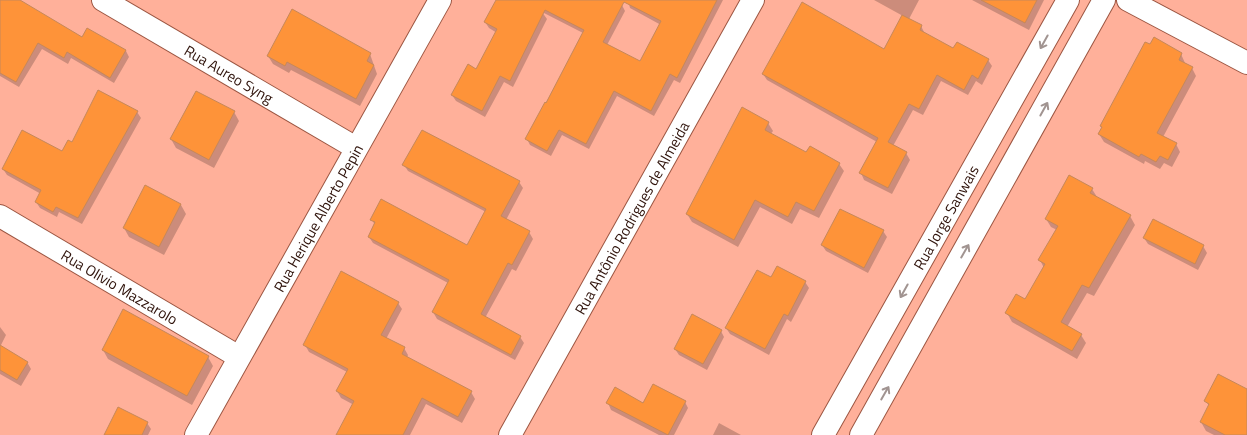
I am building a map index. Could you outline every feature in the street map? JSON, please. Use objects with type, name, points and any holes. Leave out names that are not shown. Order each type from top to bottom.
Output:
[{"type":"street","name":"Rua Aureo Syng","points":[[103,0],[356,148]]},
{"type":"street","name":"Rua Herique Alberto Pepin","points":[[196,435],[440,0]]},
{"type":"street","name":"Rua Antônio Rodrigues de Almeida","points":[[510,435],[753,0]]},
{"type":"street","name":"Rua Jorge Sanwais","points":[[823,435],[1068,0]]},
{"type":"street","points":[[861,435],[1104,0]]},
{"type":"street","points":[[1128,0],[1247,63]]},
{"type":"street","name":"Rua Olivio Mazzarolo","points":[[0,216],[239,357]]},
{"type":"building","points":[[0,0],[20,0],[82,37],[87,28],[126,50],[110,78],[67,52],[64,58],[38,43],[16,82],[0,73]]},
{"type":"building","points":[[496,0],[717,0],[677,78],[670,74],[651,111],[614,91],[586,144],[559,130],[547,151],[525,139],[584,30],[545,10],[510,81],[500,76],[482,111],[451,95],[468,64],[476,69],[497,29],[484,22]],"holes":[[[624,2],[661,21],[640,61],[603,42]]]},
{"type":"building","points":[[981,0],[1037,0],[1025,23]]},
{"type":"building","points":[[802,2],[884,49],[902,15],[922,25],[920,30],[953,48],[957,42],[989,59],[978,79],[972,75],[964,90],[937,75],[919,109],[909,104],[888,142],[907,152],[888,188],[859,173],[878,138],[762,74]]},
{"type":"building","points":[[292,9],[371,53],[367,61],[374,65],[356,99],[287,62],[285,66],[267,56]]},
{"type":"building","points":[[1154,37],[1182,53],[1179,60],[1193,67],[1157,133],[1177,143],[1168,160],[1160,156],[1156,162],[1141,154],[1139,157],[1098,134],[1102,127],[1100,126],[1145,42],[1150,44]]},
{"type":"building","points":[[98,90],[138,111],[78,218],[56,207],[53,212],[35,202],[41,190],[2,169],[22,130],[62,151],[68,140],[72,142]]},
{"type":"building","points":[[196,91],[235,111],[209,160],[170,139]]},
{"type":"building","points":[[742,107],[769,122],[765,130],[806,152],[810,146],[840,163],[814,211],[796,202],[788,217],[755,200],[734,240],[686,214]]},
{"type":"building","points":[[422,130],[520,181],[501,216],[530,231],[512,265],[508,263],[481,314],[521,336],[511,355],[432,312],[449,280],[368,237],[375,222],[370,220],[381,199],[467,245],[486,209],[402,165]]},
{"type":"building","points":[[1069,175],[1093,188],[1090,193],[1131,215],[1089,288],[1082,285],[1061,322],[1082,334],[1072,351],[1005,313],[1016,294],[1025,299],[1045,264],[1038,260],[1058,226],[1045,219]]},
{"type":"building","points":[[145,185],[181,204],[159,247],[123,228]]},
{"type":"building","points":[[840,209],[884,230],[864,268],[821,245]]},
{"type":"building","points":[[1153,219],[1204,245],[1195,264],[1143,238]]},
{"type":"building","points":[[777,266],[806,281],[788,316],[784,314],[765,349],[725,328],[757,270],[771,277]]},
{"type":"building","points":[[341,271],[399,302],[381,335],[405,347],[402,354],[472,391],[458,417],[422,398],[403,435],[336,435],[354,401],[336,391],[348,369],[303,345]]},
{"type":"building","points":[[123,309],[209,356],[187,396],[102,350]]},
{"type":"building","points":[[692,314],[722,330],[703,364],[674,349]]},
{"type":"building","points":[[0,345],[28,362],[17,380],[0,370]]},
{"type":"building","points":[[1218,374],[1247,389],[1247,435],[1225,435],[1200,422],[1209,404],[1204,401]]},
{"type":"building","points":[[653,384],[686,401],[668,435],[606,403],[615,387],[643,403]]},
{"type":"building","points":[[118,407],[148,422],[142,435],[104,435]]}]
